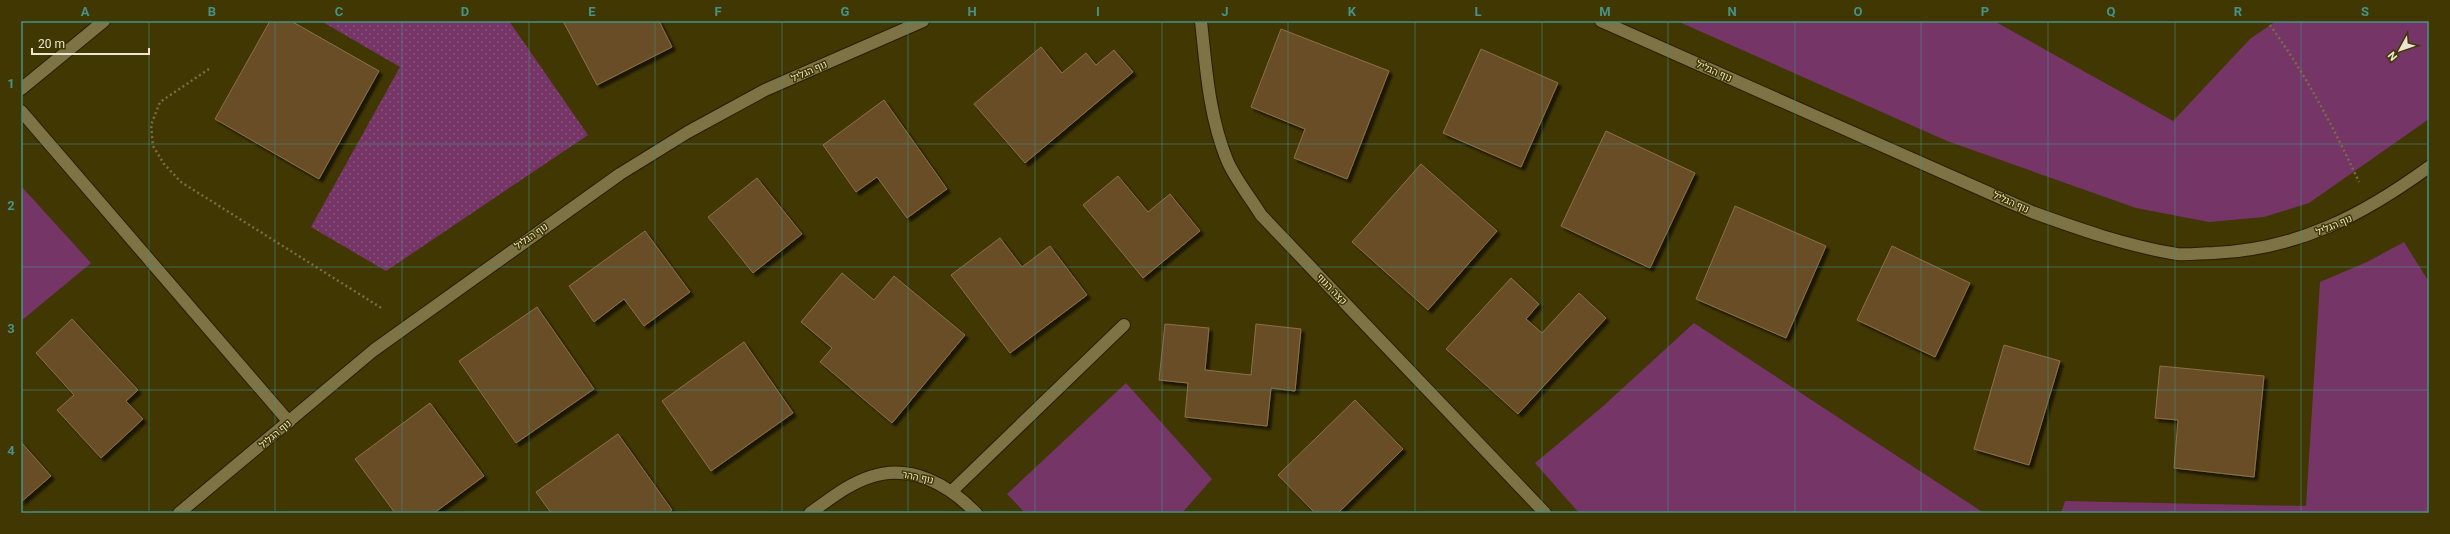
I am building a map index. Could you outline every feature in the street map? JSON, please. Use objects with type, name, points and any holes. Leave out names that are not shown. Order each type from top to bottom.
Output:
[{"type":"street","points":[[21,89],[104,21]]},
{"type":"street","name":"נוף הגליל","points":[[179,513],[408,325],[620,174],[688,132],[765,90],[923,21]]},
{"type":"street","name":"קצה הנוף","points":[[1201,21],[1209,94],[1216,129],[1228,161],[1261,214],[1545,513]]},
{"type":"street","name":"נוף הגליל","points":[[1602,21],[2032,212],[2079,230],[2127,243],[2179,254],[2228,252],[2270,246],[2324,230],[2371,206],[2429,167]]},
{"type":"street","points":[[21,111],[289,422]]},
{"type":"street","points":[[952,490],[1124,324]]},
{"type":"street","name":"נוף ההר","points":[[810,513],[841,491],[871,477],[895,473],[917,476],[939,482],[952,490],[976,513]]},
{"type":"path","points":[[2267,21],[2304,76],[2335,129],[2371,206]]},
{"type":"path","points":[[209,69],[160,102],[151,125],[153,146],[164,164],[182,182],[408,325]]},
{"type":"shaded area","points":[[321,21],[509,21],[588,135],[386,271],[311,227],[400,67]]},
{"type":"shaded area","points":[[1677,21],[1994,21],[2173,121],[2250,39],[2276,21],[2429,21],[2429,119],[2309,203],[2264,217],[2209,222],[2136,208],[1947,141]]},
{"type":"shaded area","points":[[21,186],[91,263],[21,321]]},
{"type":"shaded area","points":[[2404,242],[2429,282],[2429,513],[2061,513],[2065,501],[2306,506],[2320,282],[2367,262]]},
{"type":"shaded area","points":[[1694,323],[1984,513],[1579,513],[1535,463],[1601,408]]},
{"type":"shaded area","points":[[1126,383],[1212,479],[1182,513],[1025,513],[1007,494]]},
{"type":"building","points":[[270,21],[291,21],[379,71],[319,179],[215,119]]},
{"type":"building","points":[[563,21],[659,21],[672,47],[597,85]]},
{"type":"building","points":[[1281,29],[1389,71],[1347,179],[1294,158],[1305,129],[1251,107]]},
{"type":"building","points":[[1041,47],[1062,73],[1086,53],[1096,65],[1114,50],[1133,72],[1025,163],[974,104]]},
{"type":"building","points":[[1481,49],[1558,83],[1521,167],[1443,133]]},
{"type":"building","points":[[884,100],[947,189],[907,218],[877,177],[856,192],[823,145]]},
{"type":"building","points":[[1606,131],[1695,173],[1650,268],[1561,226]]},
{"type":"building","points":[[1421,164],[1497,231],[1428,310],[1352,242]]},
{"type":"building","points":[[1118,176],[1148,212],[1170,194],[1200,231],[1143,278],[1083,205]]},
{"type":"building","points":[[757,178],[802,234],[753,273],[708,217]]},
{"type":"building","points":[[1735,206],[1826,246],[1786,338],[1696,299]]},
{"type":"building","points":[[645,231],[690,292],[644,326],[624,299],[594,322],[569,286]]},
{"type":"building","points":[[1000,238],[1022,267],[1050,246],[1087,295],[1010,353],[951,275]]},
{"type":"building","points":[[1892,246],[1970,283],[1935,357],[1857,320]]},
{"type":"building","points":[[842,273],[874,300],[894,276],[965,335],[892,423],[820,362],[832,348],[801,322]]},
{"type":"building","points":[[1511,278],[1539,304],[1526,319],[1542,333],[1579,293],[1606,318],[1518,414],[1446,349]]},
{"type":"building","points":[[537,307],[594,389],[516,443],[459,361]]},
{"type":"building","points":[[72,319],[138,390],[126,401],[143,419],[101,458],[57,410],[74,395],[36,353]]},
{"type":"building","points":[[1165,324],[1209,328],[1205,370],[1251,375],[1256,324],[1301,329],[1295,391],[1271,388],[1267,426],[1185,417],[1188,383],[1159,380]]},
{"type":"building","points":[[744,342],[793,413],[711,471],[662,401]]},
{"type":"building","points":[[2004,345],[2060,361],[2029,465],[1974,449]]},
{"type":"building","points":[[2160,366],[2264,376],[2254,477],[2174,468],[2178,420],[2155,418]]},
{"type":"building","points":[[1355,400],[1403,449],[1338,513],[1315,513],[1278,475]]},
{"type":"building","points":[[430,403],[484,476],[434,513],[395,513],[355,459]]},
{"type":"building","points":[[618,434],[672,510],[668,513],[551,513],[536,492]]},
{"type":"building","points":[[21,442],[51,476],[21,502]]}]
